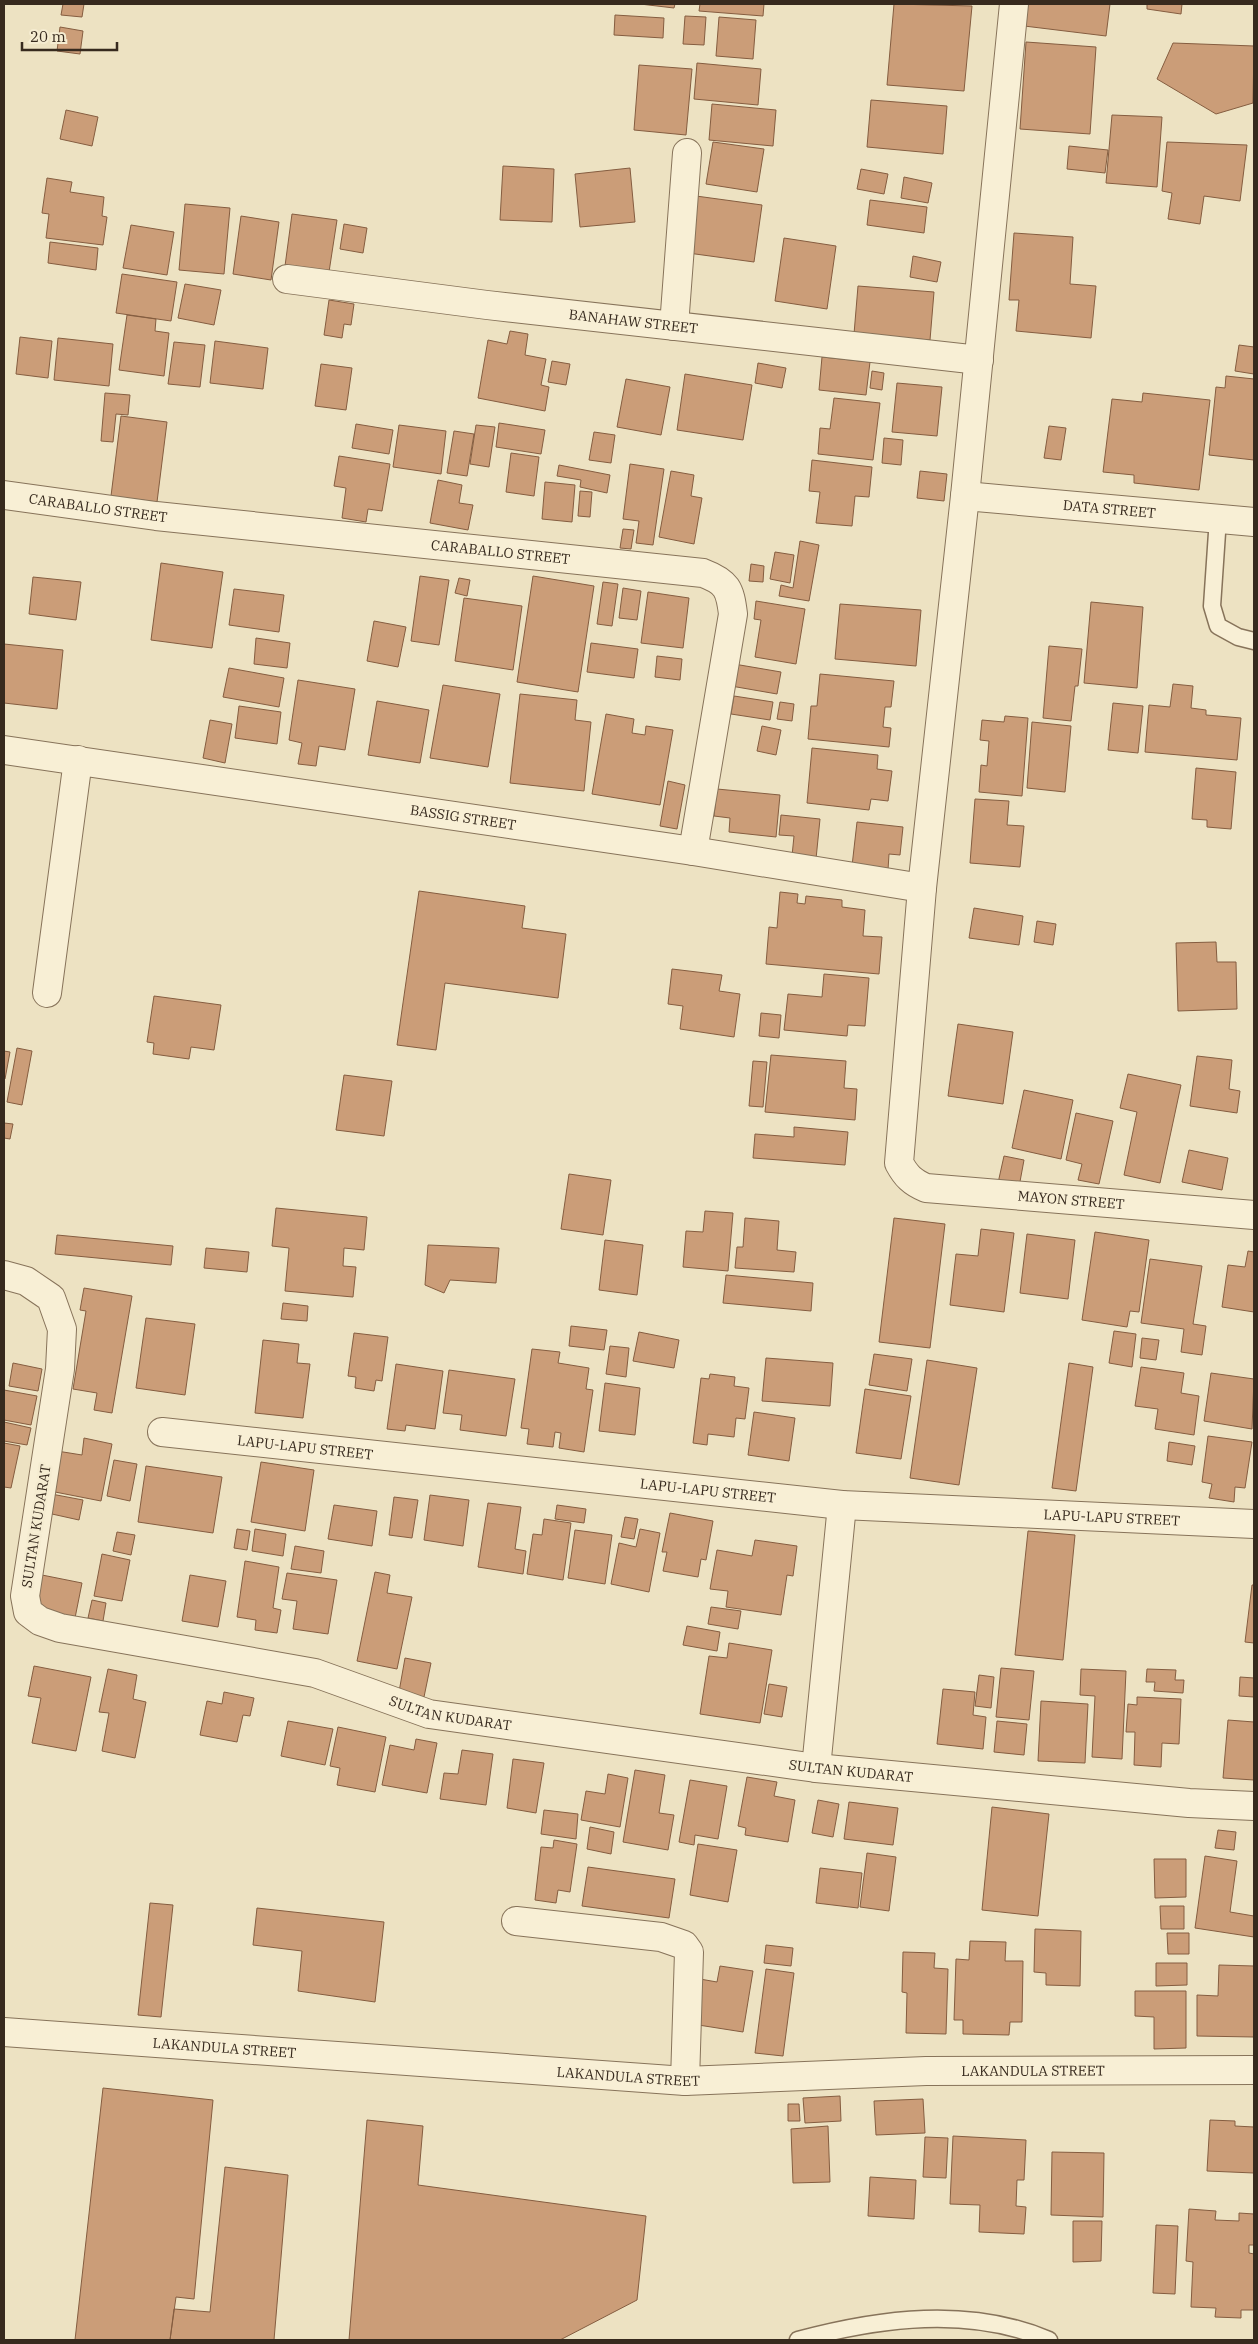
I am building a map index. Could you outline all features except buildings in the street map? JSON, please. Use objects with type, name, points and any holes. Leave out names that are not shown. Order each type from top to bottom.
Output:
[{"type":"street","points":[[922,888],[965,496],[1014,4]]},
{"type":"street","points":[[674,326],[687,153]]},
{"type":"street","name":"BANAHAW STREET","points":[[288,279],[487,305],[979,360]]},
{"type":"street","name":"CARABALLO STREET","points":[[4,495],[156,516],[703,573],[717,578],[726,586],[731,598],[733,614],[693,851]]},
{"type":"street","name":"DATA STREET","points":[[965,496],[1254,522]]},
{"type":"street","name":"BASSIG STREET","points":[[4,750],[693,851],[922,888]]},
{"type":"street","points":[[47,993],[78,760]]},
{"type":"street","name":"MAYON STREET","points":[[922,888],[898,1163],[906,1175],[915,1183],[926,1188],[1254,1214]]},
{"type":"street","name":"SULTAN KUDARAT","points":[[4,1275],[26,1281],[51,1298],[62,1330],[60,1369],[25,1596],[28,1612],[40,1622],[60,1628],[315,1673],[429,1714],[816,1768],[1189,1803],[1254,1806]]},
{"type":"street","name":"LAPU-LAPU STREET","points":[[162,1432],[842,1505],[1254,1524]]},
{"type":"street","points":[[816,1768],[842,1505]]},
{"type":"street","points":[[516,1921],[661,1937],[684,1945],[690,1952],[685,2081]]},
{"type":"street","name":"LAKANDULA STREET","points":[[4,2032],[685,2081],[926,2071],[1254,2070]]},
{"type":"lane","points":[[1218,518],[1212,606],[1218,626],[1238,637],[1254,641]]},
{"type":"lane","points":[[798,2340],[838,2329],[890,2321],[950,2318],[992,2322],[1050,2340]]}]
